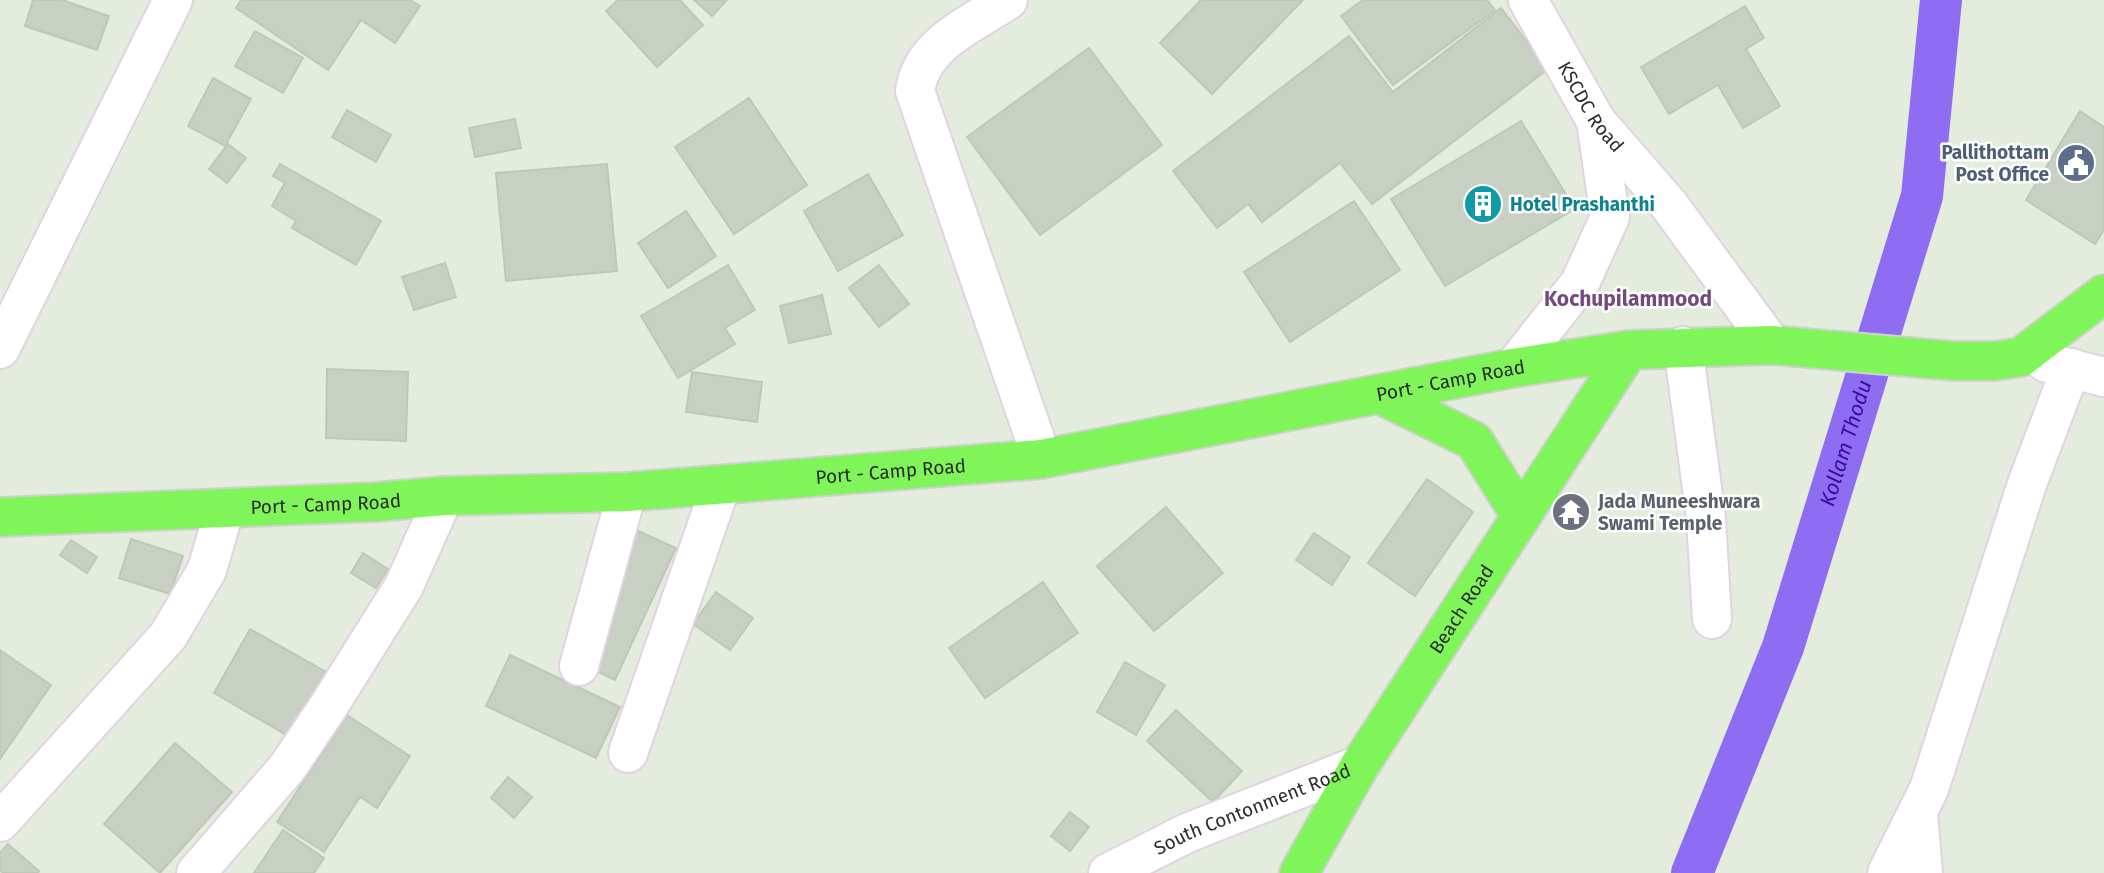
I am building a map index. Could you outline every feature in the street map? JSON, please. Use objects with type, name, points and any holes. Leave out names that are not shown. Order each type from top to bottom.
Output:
[{"type":"main road","points":[[2007,359],[2101,299]]},
{"type":"main road","name":"Port - Camp Road","points":[[0,517],[375,502],[444,496],[627,492],[1042,459],[1513,368],[1629,350],[1683,346],[1772,345],[1954,361],[2007,359]]},
{"type":"main road","name":"Beach Road","points":[[1299,873],[1360,765],[1629,350]]},
{"type":"main road","points":[[1379,394],[1474,441],[1521,516]]},
{"type":"street","points":[[0,349],[173,0]]},
{"type":"street","points":[[1008,0],[930,53],[917,73],[915,91],[1042,459]]},
{"type":"street","name":"KSCDC Road","points":[[1528,0],[1597,121],[1669,205],[1772,345]]},
{"type":"street","points":[[1513,368],[1580,282],[1610,217],[1597,121]]},
{"type":"street","points":[[1683,346],[1706,518],[1712,619]]},
{"type":"street","points":[[1886,873],[1929,789],[2027,484],[2087,372],[2007,359]]},
{"type":"street","points":[[628,753],[721,485]]},
{"type":"street","points":[[579,666],[627,492]]},
{"type":"street","points":[[197,873],[287,768],[328,707],[404,586],[444,496]]},
{"type":"street","points":[[0,822],[168,636],[207,570],[225,508]]},
{"type":"street","name":"South Contonment Road","points":[[1108,873],[1187,833],[1360,765]]},
{"type":"street","points":[[1918,812],[1923,873]]},
{"type":"building","points":[[33,0],[62,0],[109,16],[97,50],[25,26]]},
{"type":"building","points":[[241,0],[410,0],[420,6],[395,43],[361,20],[328,70],[236,8]]},
{"type":"building","points":[[618,0],[680,0],[703,25],[657,67],[606,11]]},
{"type":"building","points":[[694,0],[727,0],[712,16]]},
{"type":"building","points":[[1201,0],[1303,0],[1212,94],[1160,43]]},
{"type":"building","points":[[1363,0],[1487,0],[1495,10],[1393,85],[1341,16]]},
{"type":"building","points":[[1745,6],[1764,38],[1746,49],[1780,106],[1743,128],[1718,85],[1669,114],[1641,67]]},
{"type":"building","points":[[1501,8],[1548,69],[1372,204],[1340,163],[1262,222],[1248,204],[1217,228],[1173,171],[1349,36],[1393,92]]},
{"type":"building","points":[[255,31],[303,58],[283,93],[235,66]]},
{"type":"building","points":[[1089,48],[1162,145],[1040,235],[967,137]]},
{"type":"building","points":[[213,78],[251,99],[225,146],[188,126]]},
{"type":"building","points":[[749,98],[807,185],[734,234],[675,147]]},
{"type":"building","points":[[347,110],[391,135],[376,162],[332,137]]},
{"type":"building","name":"Pallithottam Post Office","points":[[2080,111],[2104,127],[2104,230],[2095,244],[2026,200]]},
{"type":"building","points":[[515,119],[521,148],[475,157],[469,128]]},
{"type":"building","name":"Hotel Prashanthi","points":[[1521,121],[1575,209],[1445,286],[1391,199]]},
{"type":"building","points":[[228,144],[246,158],[227,183],[209,169]]},
{"type":"building","points":[[280,164],[381,221],[356,265],[292,228],[296,221],[272,206],[285,183],[273,176]]},
{"type":"building","points":[[607,164],[617,271],[506,281],[496,173]]},
{"type":"building","points":[[868,174],[903,235],[838,271],[804,211]]},
{"type":"building","points":[[1354,201],[1400,270],[1290,342],[1244,272]]},
{"type":"building","points":[[686,211],[716,256],[668,288],[638,243]]},
{"type":"building","points":[[445,263],[456,297],[414,310],[402,277]]},
{"type":"building","points":[[728,265],[755,310],[725,328],[735,344],[678,378],[641,316]]},
{"type":"building","points":[[879,265],[909,304],[879,327],[849,288]]},
{"type":"building","points":[[822,295],[831,334],[789,343],[780,306]]},
{"type":"building","points":[[327,369],[408,372],[406,441],[326,438]]},
{"type":"building","points":[[692,372],[762,382],[757,422],[686,412]]},
{"type":"building","points":[[1427,479],[1473,512],[1415,596],[1368,563]]},
{"type":"building","points":[[1166,507],[1223,573],[1154,631],[1097,566]]},
{"type":"building","points":[[636,530],[676,548],[615,680],[575,661]]},
{"type":"building","points":[[1314,533],[1350,557],[1332,585],[1296,560]]},
{"type":"building","points":[[131,539],[183,556],[170,594],[119,578]]},
{"type":"building","points":[[71,540],[97,557],[87,573],[60,555]]},
{"type":"building","points":[[363,553],[388,569],[376,588],[351,573]]},
{"type":"building","points":[[1043,582],[1078,633],[985,698],[949,648]]},
{"type":"building","points":[[716,592],[753,618],[730,650],[693,624]]},
{"type":"building","points":[[250,629],[326,672],[290,737],[214,693]]},
{"type":"building","points":[[0,650],[51,685],[0,759]]},
{"type":"building","points":[[510,655],[620,707],[596,758],[486,706]]},
{"type":"building","points":[[1125,662],[1165,685],[1136,735],[1097,712]]},
{"type":"building","points":[[1176,710],[1242,771],[1213,802],[1147,741]]},
{"type":"building","points":[[347,715],[410,756],[377,808],[360,797],[324,852],[277,822]]},
{"type":"building","points":[[175,743],[232,792],[160,873],[104,824]]},
{"type":"building","points":[[508,777],[532,797],[514,818],[491,798]]},
{"type":"building","points":[[1070,812],[1089,827],[1070,851],[1051,836]]},
{"type":"building","points":[[283,830],[324,858],[314,873],[254,873]]},
{"type":"building","points":[[8,844],[39,871],[38,873],[3,873],[0,870],[0,853]]},
{"type":"waterway","name":"Kollam Thodu","points":[[1692,873],[1783,647],[1922,196],[1941,0]]},
{"type":"place","name":"Pallithottam Post Office","points":[[2076,163]]},
{"type":"place","name":"Hotel Prashanthi","points":[[1483,204]]},
{"type":"place","name":"Jada Muneeshwara Swami Temple","points":[[1571,512]]},
{"type":"district","name":"Kochupilammood","points":[[1628,299]]}]
